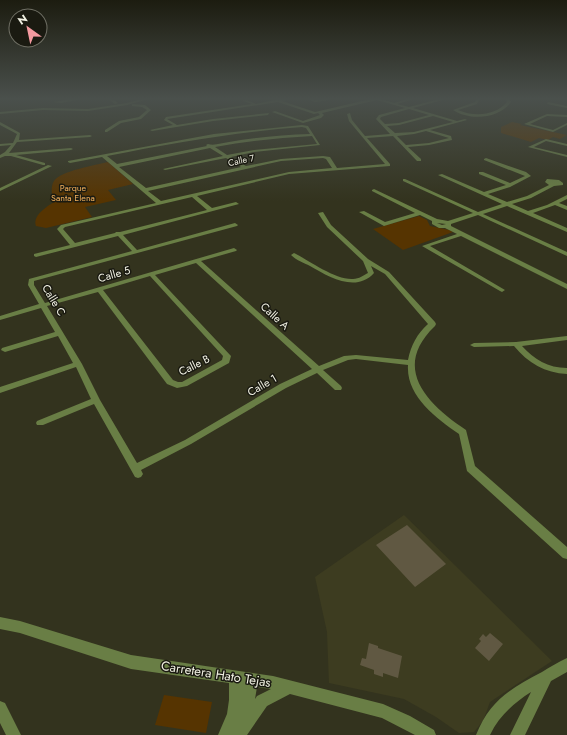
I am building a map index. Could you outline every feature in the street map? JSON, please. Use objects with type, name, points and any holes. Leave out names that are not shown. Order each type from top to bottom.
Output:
[{"type":"street","points":[[6,155],[16,142],[19,134],[16,132]]},
{"type":"street","points":[[70,162],[232,132]]},
{"type":"street","points":[[165,169],[273,148],[318,145],[319,144],[312,132]]},
{"type":"street","points":[[73,245],[60,229],[63,226],[289,173],[388,165],[360,132]]},
{"type":"street","points":[[391,132],[419,160]]},
{"type":"street","points":[[364,137],[412,132]]},
{"type":"street","points":[[405,146],[429,144],[450,139],[450,137],[435,132]]},
{"type":"street","points":[[188,134],[244,167]]},
{"type":"street","points":[[116,166],[258,138],[314,135]]},
{"type":"street","points":[[0,145],[16,142],[90,136]]},
{"type":"street","points":[[567,145],[546,140],[530,147],[567,156]]},
{"type":"street","points":[[0,157],[6,155],[71,149]]},
{"type":"street","points":[[6,155],[43,164]]},
{"type":"street","points":[[104,156],[160,203]]},
{"type":"street","name":"Calle 7","points":[[145,190],[281,160],[324,157],[328,158],[335,169]]},
{"type":"street","points":[[483,194],[510,185],[529,176],[486,159]]},
{"type":"street","points":[[0,189],[50,166]]},
{"type":"street","points":[[481,173],[510,185]]},
{"type":"street","points":[[440,176],[567,230]]},
{"type":"street","points":[[405,180],[567,254]]},
{"type":"street","points":[[446,224],[505,203],[529,197],[551,184],[547,182],[550,180],[567,185]]},
{"type":"street","points":[[374,190],[436,221],[446,224],[461,234],[567,287]]},
{"type":"street","points":[[192,195],[211,210]]},
{"type":"street","points":[[528,213],[567,197]]},
{"type":"street","points":[[555,203],[567,208]]},
{"type":"street","points":[[36,255],[236,204]]},
{"type":"street","points":[[362,212],[384,224],[420,213]]},
{"type":"street","points":[[321,213],[329,226],[366,260],[387,273],[432,324],[420,337],[411,363],[411,375],[418,393],[436,412],[463,432],[470,468],[567,554]]},
{"type":"street","name":"Calle C","points":[[136,471],[96,400],[78,364],[31,285],[31,280],[235,225]]},
{"type":"street","points":[[118,233],[136,252]]},
{"type":"street","points":[[461,234],[425,246],[502,290]]},
{"type":"street","name":"Calle 5","points":[[0,318],[234,250]]},
{"type":"street","points":[[294,255],[339,278],[353,281],[364,278],[371,273],[366,260]]},
{"type":"street","name":"Calle A","points":[[197,261],[338,388]]},
{"type":"street","name":"Calle B","points":[[99,289],[170,382],[177,385],[184,384],[226,362],[227,356],[151,274]]},
{"type":"street","points":[[9,347],[60,333]]},
{"type":"street","points":[[474,345],[516,344],[567,338]]},
{"type":"street","points":[[516,344],[539,364],[558,371],[567,371]]},
{"type":"street","name":"Calle 1","points":[[136,471],[283,386],[347,358],[356,357],[411,363]]},
{"type":"street","points":[[0,390],[12,383],[78,364]]},
{"type":"street","points":[[40,423],[96,400]]},
{"type":"street","name":"Carretera Hato Tejas","points":[[0,623],[20,627],[131,662],[252,679],[290,687],[383,711],[416,730],[429,735]]},
{"type":"street","points":[[483,735],[501,705],[523,689],[546,678],[567,665]]},
{"type":"street","points":[[224,735],[235,712],[238,696],[235,677]]},
{"type":"street","points":[[517,735],[546,678]]},
{"type":"street","points":[[241,730],[252,679]]},
{"type":"street","points":[[241,730],[262,701],[290,687]]},
{"type":"street","points":[[0,708],[14,735]]},
{"type":"shaded area","points":[[404,515],[552,661],[490,702],[483,721],[474,732],[459,733],[436,717],[404,699],[329,683],[327,632],[315,577]]},
{"type":"green space","points":[[554,132],[567,135],[560,139],[553,137],[548,140],[539,138],[531,142],[501,133]]},
{"type":"green space","name":"Parque Santa Elena","points":[[108,162],[133,184],[108,190],[116,200],[85,207],[92,217],[46,228],[36,226],[35,222],[38,215],[54,202],[52,186],[58,177],[71,171]]},
{"type":"green space","points":[[419,216],[427,220],[430,226],[453,232],[403,250],[373,229]]},
{"type":"green space","points":[[164,695],[212,702],[206,733],[155,725]]},
{"type":"building","points":[[407,525],[446,564],[415,587],[376,545]]},
{"type":"building","points":[[490,633],[503,644],[489,661],[475,648],[481,641],[479,639],[483,634],[486,637]]},
{"type":"building","points":[[369,643],[378,646],[378,648],[402,656],[398,678],[383,673],[383,677],[374,674],[374,670],[360,665],[362,658],[366,659]]}]
